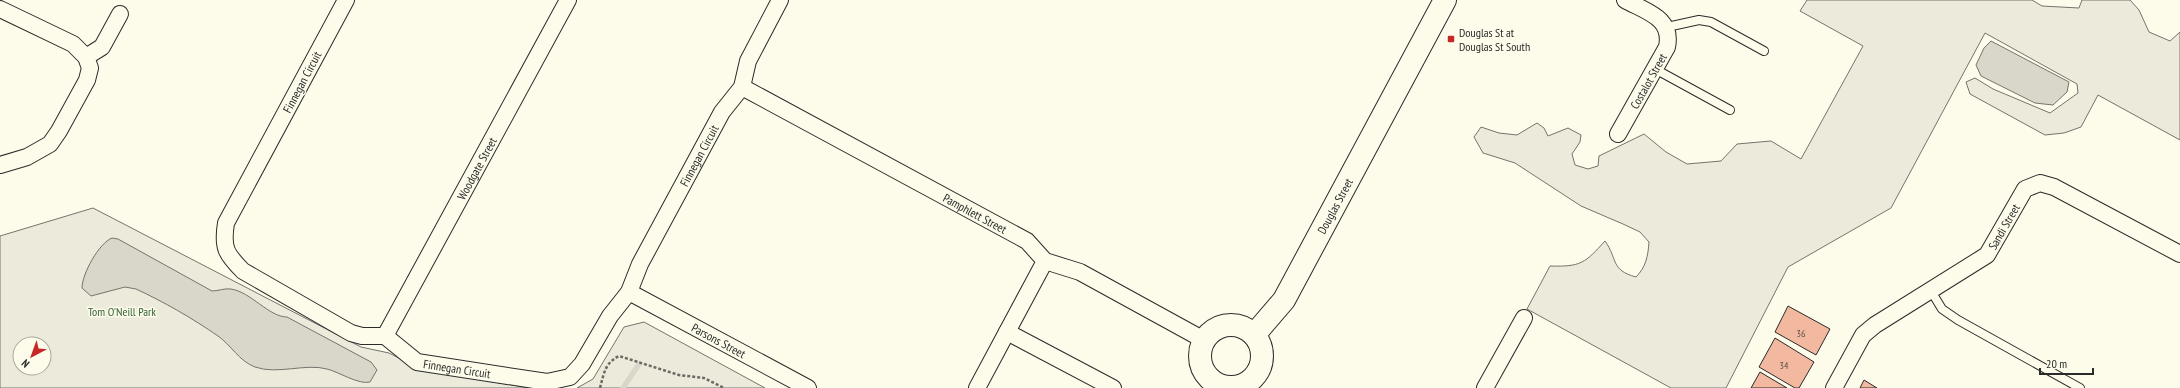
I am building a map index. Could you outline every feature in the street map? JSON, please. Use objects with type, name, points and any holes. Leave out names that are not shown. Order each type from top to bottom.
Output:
[{"type":"main road","name":"Douglas Street","points":[[1254,335],[1284,300],[1445,0]]},
{"type":"main road","points":[[1227,325],[1242,327],[1254,335],[1261,349],[1262,360],[1258,372],[1247,383],[1240,386],[1224,388],[1213,382],[1202,369],[1200,351],[1204,340],[1214,330],[1227,325]]},
{"type":"street","name":"Finnegan Circuit","points":[[346,0],[226,223],[223,242],[229,257],[243,271],[351,333],[362,336],[385,336],[417,362],[547,382],[570,377],[582,364],[610,316],[629,292],[640,264],[722,112],[742,88],[748,61],[780,0]]},
{"type":"street","name":"Woodgate Street","points":[[385,336],[568,0]]},
{"type":"street","points":[[1625,0],[1657,17],[1667,27]]},
{"type":"street","points":[[0,9],[73,44],[86,57],[89,63],[89,74],[54,138],[37,153],[18,161],[0,165]]},
{"type":"street","points":[[86,57],[102,47],[120,14]]},
{"type":"street","name":"Costalot Street","points":[[1618,134],[1667,47],[1669,38],[1667,27]]},
{"type":"street","name":"Pamphlett Street","points":[[742,88],[1027,241],[1045,261]]},
{"type":"street","name":"Sandi Street","points":[[1834,388],[1863,335],[1875,325],[1987,255],[2025,189],[2040,183],[2054,186],[2180,254]]},
{"type":"street","points":[[977,388],[1045,261],[1080,272],[1204,340]]},
{"type":"street","name":"Parsons Street","points":[[629,292],[808,388]]},
{"type":"street","points":[[1485,388],[1524,318]]},
{"type":"street","points":[[1007,332],[1113,388]]},
{"type":"lane","points":[[1667,27],[1698,20],[1711,22],[1764,51]]},
{"type":"lane","points":[[1655,69],[1730,110]]},
{"type":"lane","points":[[1931,291],[1942,309],[1958,320],[2080,388]]},
{"type":"path","points":[[600,388],[604,372],[609,361],[619,356],[679,374],[704,378],[724,388]]},
{"type":"green space","points":[[1807,0],[2032,0],[2042,6],[2079,8],[2082,0],[2130,0],[2139,10],[2149,32],[2170,41],[2180,32],[2180,140],[2098,95],[2081,127],[2064,133],[2045,135],[1970,94],[1966,82],[1975,78],[1993,89],[2050,113],[2078,93],[2077,84],[1985,33],[1891,208],[1788,267],[1726,388],[1671,388],[1527,309],[1550,266],[1569,266],[1582,262],[1605,241],[1618,267],[1622,271],[1636,277],[1646,261],[1649,242],[1640,232],[1581,206],[1515,163],[1483,153],[1474,137],[1481,127],[1499,133],[1517,135],[1537,123],[1544,128],[1548,136],[1568,128],[1581,135],[1580,142],[1572,154],[1575,165],[1588,169],[1598,166],[1599,156],[1644,134],[1666,152],[1687,164],[1721,161],[1737,144],[1771,141],[1801,159],[1863,46],[1800,11]]},
{"type":"green space","name":"Tom O'Neill Park","points":[[93,208],[361,347],[389,353],[422,370],[530,388],[0,388],[0,236]]},
{"type":"green space","points":[[644,322],[765,388],[577,388],[593,379],[624,327]]},
{"type":"shaded area","points":[[1991,41],[2069,82],[2067,92],[2053,105],[2035,103],[1981,76],[1976,65],[1984,48]]},
{"type":"shaded area","points":[[112,238],[118,239],[212,291],[231,289],[238,291],[273,313],[287,317],[371,362],[377,370],[370,382],[360,382],[327,369],[310,367],[273,370],[255,367],[244,361],[223,340],[208,329],[157,299],[136,289],[125,287],[91,296],[82,288],[85,275],[97,252],[107,241]]},
{"type":"building","points":[[1788,306],[1830,329],[1816,355],[1775,332]]},
{"type":"building","points":[[1775,338],[1814,362],[1799,388],[1795,388],[1759,367]]},
{"type":"building","points":[[1760,372],[1787,388],[1751,388]]},
{"type":"building","points":[[1864,380],[1877,388],[1860,388]]},
{"type":"waterway","points":[[623,388],[639,364]]},
{"type":"place","name":"Douglas St at Douglas St South","points":[[1451,39]]}]
